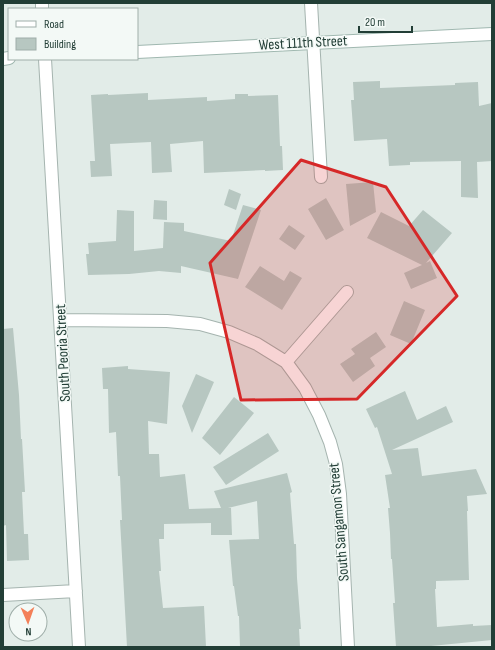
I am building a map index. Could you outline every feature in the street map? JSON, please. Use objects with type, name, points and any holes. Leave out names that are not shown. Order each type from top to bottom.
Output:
[{"type":"street","points":[[311,3],[321,177]]},
{"type":"street","name":"West 111th Street","points":[[138,52],[492,34]]},
{"type":"street","name":"South Peoria Street","points":[[45,60],[79,647]]},
{"type":"street","points":[[286,362],[347,292]]},
{"type":"street","name":"South Sangamon Street","points":[[61,320],[167,321],[200,324],[229,332],[257,344],[286,362],[305,388],[319,415],[330,442],[336,464],[340,494],[348,647]]},
{"type":"street","points":[[3,594],[76,591]]},
{"type":"highlighted area","points":[[301,160],[386,187],[457,296],[357,399],[241,400],[210,263]]},
{"type":"building","points":[[380,81],[380,88],[455,85],[455,83],[478,82],[479,106],[492,103],[492,161],[477,162],[478,198],[461,197],[461,161],[410,162],[410,165],[389,166],[387,139],[354,141],[351,100],[354,100],[353,82]]},
{"type":"building","points":[[148,93],[148,100],[207,97],[207,101],[235,99],[235,94],[248,94],[248,96],[278,95],[280,146],[282,146],[283,170],[204,173],[203,141],[170,144],[172,172],[152,173],[151,142],[110,144],[112,176],[91,177],[90,161],[95,161],[91,95]]},
{"type":"building","points":[[373,182],[376,212],[350,226],[346,184]]},
{"type":"building","points":[[229,189],[241,194],[236,210],[224,205]]},
{"type":"building","points":[[326,198],[344,230],[326,240],[308,209]]},
{"type":"building","points":[[154,200],[167,201],[167,220],[153,219]]},
{"type":"building","points":[[243,205],[261,210],[238,279],[181,266],[181,273],[159,271],[129,274],[88,275],[86,254],[89,254],[88,243],[116,241],[117,210],[134,211],[134,251],[163,248],[164,222],[184,223],[184,231],[231,241]]},
{"type":"building","points":[[423,210],[452,233],[426,263],[430,261],[437,278],[411,289],[404,273],[422,265],[367,238],[381,212],[409,226]]},
{"type":"building","points":[[289,225],[305,236],[295,250],[279,239]]},
{"type":"building","points":[[260,266],[284,281],[290,271],[302,278],[282,310],[245,287]]},
{"type":"building","points":[[404,301],[425,310],[411,344],[390,335]]},
{"type":"building","points":[[13,328],[25,492],[22,492],[24,534],[28,534],[29,560],[7,561],[6,525],[3,526],[3,329]]},
{"type":"building","points":[[376,332],[386,347],[370,358],[375,366],[353,382],[340,364],[355,354],[351,349]]},
{"type":"building","points":[[128,366],[128,369],[170,372],[167,424],[148,421],[149,454],[159,454],[160,477],[185,474],[189,509],[221,508],[214,491],[287,473],[292,492],[290,493],[294,544],[296,544],[301,629],[299,629],[300,647],[240,647],[239,616],[233,586],[229,540],[259,539],[257,501],[228,508],[231,508],[232,535],[211,535],[211,523],[164,524],[164,539],[159,539],[161,571],[159,571],[163,608],[204,606],[206,647],[127,647],[120,520],[122,520],[120,476],[118,476],[116,432],[109,433],[108,389],[103,389],[102,368]]},
{"type":"building","points":[[196,374],[214,382],[192,433],[182,406]]},
{"type":"building","points":[[405,391],[417,420],[446,406],[453,422],[392,450],[418,448],[422,476],[476,469],[487,494],[467,496],[469,580],[436,581],[437,627],[473,624],[473,626],[492,625],[492,640],[431,647],[396,647],[393,603],[395,603],[388,508],[390,508],[385,475],[392,474],[377,427],[375,428],[366,409]]},
{"type":"building","points":[[234,397],[254,413],[220,455],[202,438]]},
{"type":"building","points":[[268,433],[279,451],[226,485],[213,467]]}]
